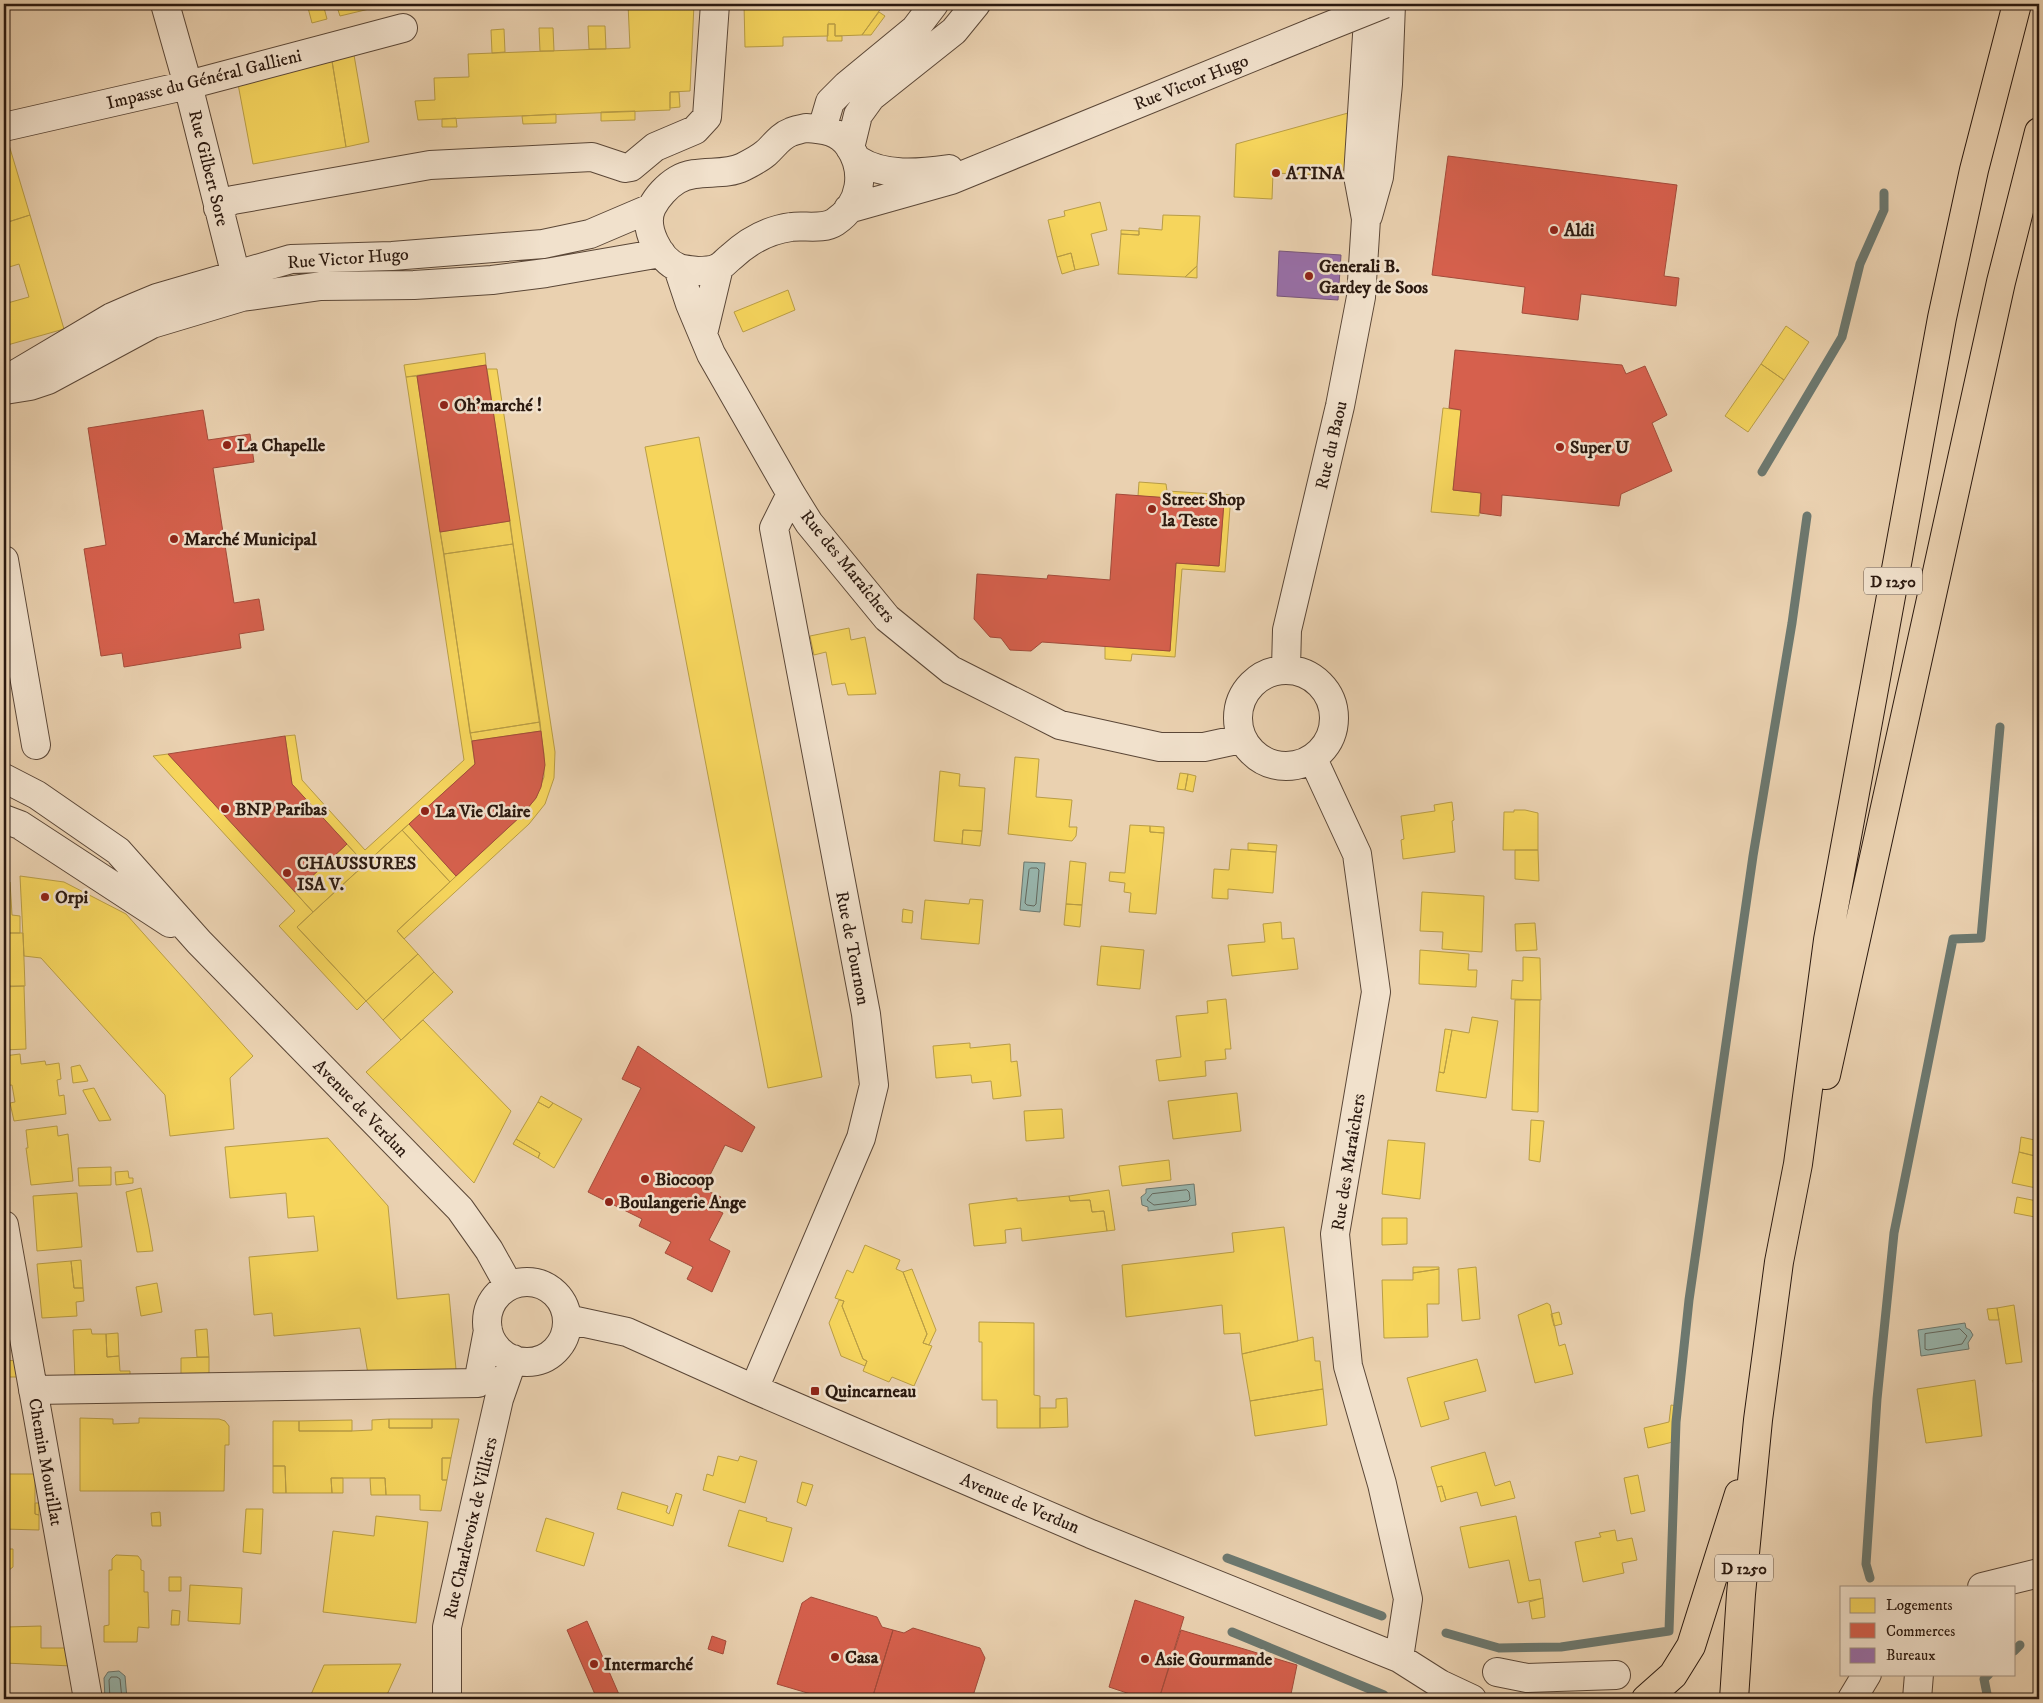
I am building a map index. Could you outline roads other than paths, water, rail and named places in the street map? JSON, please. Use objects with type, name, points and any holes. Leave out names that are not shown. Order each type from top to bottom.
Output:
[{"type":"main road","name":"D 1250","points":[[1734,1699],[1741,1594],[1756,1438],[1779,1262],[1798,1164],[1828,940],[1942,318],[1974,170],[2017,4]]},
{"type":"main road","name":"D 1250","points":[[1798,1164],[1823,1089],[2001,282],[2039,132]]},
{"type":"main road","points":[[1646,1699],[1673,1675],[1690,1646],[1756,1438]]},
{"type":"street","name":"Rue Gilbert Sore","points":[[165,4],[188,85],[236,276]]},
{"type":"street","points":[[218,208],[233,200],[430,165],[592,157],[626,168],[631,167],[656,147],[701,125],[707,117],[715,4]]},
{"type":"street","points":[[651,208],[668,186],[678,179],[690,175],[740,169],[755,161],[777,141],[791,132],[806,128],[822,129],[830,102],[847,85],[915,29],[934,4]]},
{"type":"street","points":[[703,334],[719,268],[753,240],[771,232],[790,227],[826,225],[835,222],[848,209],[858,194],[860,178],[854,154],[858,115],[871,98],[954,32],[976,4]]},
{"type":"street","name":"Rue du Baou","points":[[1286,668],[1287,630],[1340,406],[1361,297],[1366,219],[1358,176],[1368,4]]},
{"type":"street","name":"Rue Victor Hugo","points":[[848,209],[951,180],[1384,4]]},
{"type":"street","name":"Rue du Baou","points":[[1366,219],[1380,177],[1388,84],[1391,4]]},
{"type":"street","name":"Impasse du Général Gallieni","points":[[4,126],[188,85],[403,28]]},
{"type":"street","name":"Rue Victor Hugo","points":[[822,129],[841,136],[854,154],[880,170],[933,171],[998,162]]},
{"type":"street","name":"Rue Victor Hugo","points":[[4,381],[112,317],[157,298],[291,259],[392,256],[543,244],[590,234],[651,208]]},
{"type":"street","name":"Rue des Maraîchers","points":[[651,208],[649,218],[650,229],[670,260],[711,354],[790,494],[809,523],[887,618],[951,670],[1060,725],[1160,747],[1204,747],[1241,739]]},
{"type":"street","name":"Rue Victor Hugo","points":[[4,391],[48,380],[152,324],[242,297],[321,286],[414,285],[492,280],[670,260],[707,271],[719,268]]},
{"type":"street","name":"Rue de Tournon","points":[[754,1389],[861,1138],[874,1085],[866,1014],[774,528],[790,494]]},
{"type":"street","points":[[4,560],[36,745]]},
{"type":"street","points":[[1286,668],[1301,672],[1314,679],[1325,690],[1332,704],[1334,719],[1332,734],[1324,748],[1313,759],[1298,766],[1281,767],[1264,762],[1251,753],[1241,739],[1237,723],[1238,707],[1244,692],[1256,680],[1286,668]]},
{"type":"street","name":"Rue des Maraîchers","points":[[1313,759],[1357,854],[1376,992],[1334,1234],[1348,1366],[1382,1484],[1408,1598],[1398,1658]]},
{"type":"street","name":"Avenue de Verdun","points":[[4,778],[53,805],[118,851],[199,942],[460,1209],[489,1250],[509,1286]]},
{"type":"street","name":"Avenue de Verdun","points":[[4,819],[20,825],[199,942]]},
{"type":"street","name":"Chemin Mourillat","points":[[4,1225],[88,1699]]},
{"type":"street","points":[[33,1390],[478,1383],[488,1330],[487,1317],[490,1305],[498,1294],[509,1286],[521,1282],[534,1282],[547,1286],[557,1295],[564,1306],[568,1319],[566,1332],[560,1345],[551,1354],[539,1360],[526,1362],[513,1359],[501,1352],[493,1343],[488,1330]]},
{"type":"street","name":"Avenue de Verdun","points":[[568,1319],[627,1332],[754,1389],[1092,1534],[1398,1658],[1440,1684],[1470,1699]]},
{"type":"street","name":"Rue Charlevoix de Villiers","points":[[447,1699],[446,1627],[499,1399],[513,1359]]},
{"type":"street","points":[[1986,1586],[2039,1573]]},
{"type":"street","points":[[1498,1672],[1527,1678],[1557,1688],[1616,1675]]},
{"type":"street","points":[[1852,1699],[1866,1676]]},
{"type":"street","points":[[1917,1699],[1919,1676]]},
{"type":"water","points":[[1024,862],[1045,863],[1040,912],[1020,910]]},
{"type":"water","points":[[1194,1184],[1196,1205],[1148,1211],[1148,1207],[1142,1205],[1141,1197],[1146,1193],[1146,1189]]},
{"type":"water","points":[[1965,1323],[1966,1328],[1973,1335],[1968,1343],[1969,1349],[1921,1356],[1918,1330]]},
{"type":"water","points":[[119,1671],[125,1676],[127,1699],[105,1699],[104,1678],[108,1672]]},
{"type":"waterway","points":[[1762,472],[1842,337],[1860,264],[1884,210],[1884,193]]},
{"type":"waterway","points":[[1446,1633],[1499,1648],[1561,1647],[1669,1631],[1676,1422],[1689,1300],[1753,856],[1792,623],[1807,516]]},
{"type":"waterway","points":[[1870,1578],[1866,1564],[1877,1399],[1894,1233],[1953,939],[1981,938],[2000,727]]},
{"type":"waterway","points":[[1227,1558],[1382,1616]]},
{"type":"waterway","points":[[1232,1632],[1384,1695],[1385,1699]]},
{"type":"waterway","points":[[2016,1649],[2020,1645]]},
{"type":"waterway","points":[[1987,1676],[1984,1679],[1988,1699]]},
{"type":"place","name":"ATINA","points":[[1276,173]]},
{"type":"place","name":"Aldi","points":[[1554,230]]},
{"type":"place","name":"Generali B. Gardey de Soos","points":[[1309,276]]},
{"type":"place","name":"Oh'marché !","points":[[444,405]]},
{"type":"place","name":"La Chapelle","points":[[227,445]]},
{"type":"place","name":"Super U","points":[[1560,447]]},
{"type":"place","name":"Street Shop la Teste","points":[[1152,509]]},
{"type":"place","name":"Marché Municipal","points":[[174,539]]},
{"type":"place","name":"BNP Paribas","points":[[225,809]]},
{"type":"place","name":"La Vie Claire","points":[[425,811]]},
{"type":"place","name":"CHAUSSURES ISA V.","points":[[287,873]]},
{"type":"place","name":"Orpi","points":[[45,897]]},
{"type":"place","name":"Biocoop","points":[[645,1179]]},
{"type":"place","name":"Boulangerie Ange","points":[[609,1202]]},
{"type":"place","name":"Quincarneau","points":[[815,1391]]},
{"type":"place","name":"Casa","points":[[835,1657]]},
{"type":"place","name":"Asie Gourmande","points":[[1145,1659]]},
{"type":"place","name":"Intermarché","points":[[594,1664]]}]
